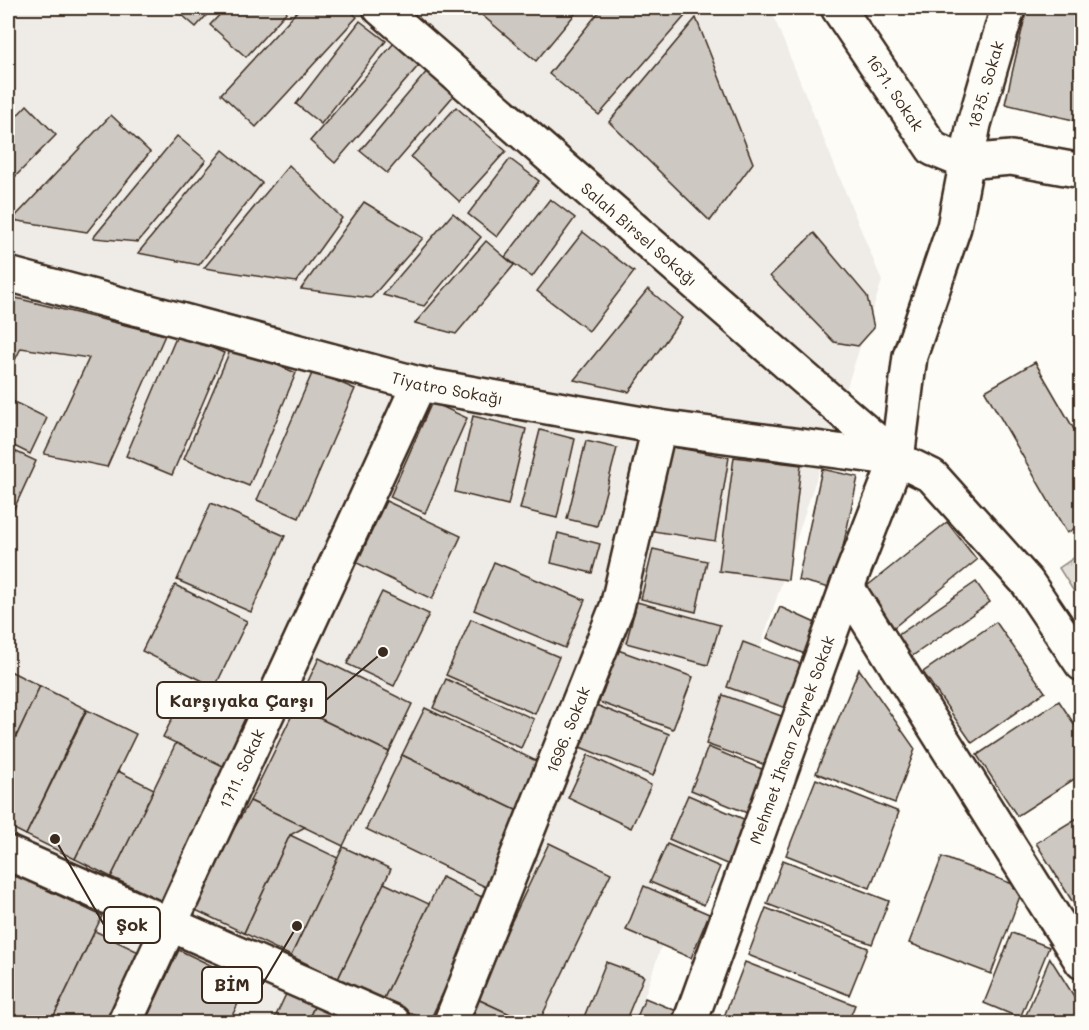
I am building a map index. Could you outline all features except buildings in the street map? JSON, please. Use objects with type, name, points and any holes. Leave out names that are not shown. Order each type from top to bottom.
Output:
[{"type":"street","name":"Salah Birsel Sokağı","points":[[380,8],[897,459]]},
{"type":"street","name":"1671. Sokak","points":[[838,8],[933,149],[964,162]]},
{"type":"street","name":"1875. Sokak","points":[[897,459],[910,356],[954,227],[964,162],[1008,8]]},
{"type":"street","points":[[964,162],[1011,158],[1082,171]]},
{"type":"street","name":"Tiyatro Sokağı","points":[[8,274],[419,384],[659,427],[897,459]]},
{"type":"street","name":"1711. Sokak","points":[[125,1023],[419,384]]},
{"type":"street","name":"1696. Sokak","points":[[451,1023],[617,608],[659,427]]},
{"type":"street","name":"Mehmet İhsan Zeyrek Sokak","points":[[690,1023],[847,587],[897,459]]},
{"type":"street","points":[[897,459],[932,476],[948,493],[1027,582],[1082,664]]},
{"type":"street","points":[[847,587],[1082,962]]},
{"type":"street","points":[[8,853],[393,1023]]},
{"type":"shaded area","points":[[8,8],[770,8],[882,281],[636,1022],[8,1022]]},
{"type":"green space","points":[[1081,553],[1081,603],[1059,568]]},
{"type":"place","name":"Karşıyaka Çarşı","points":[[383,652]]},
{"type":"place","name":"Şok","points":[[55,839]]},
{"type":"place","name":"BİM","points":[[297,926]]}]
